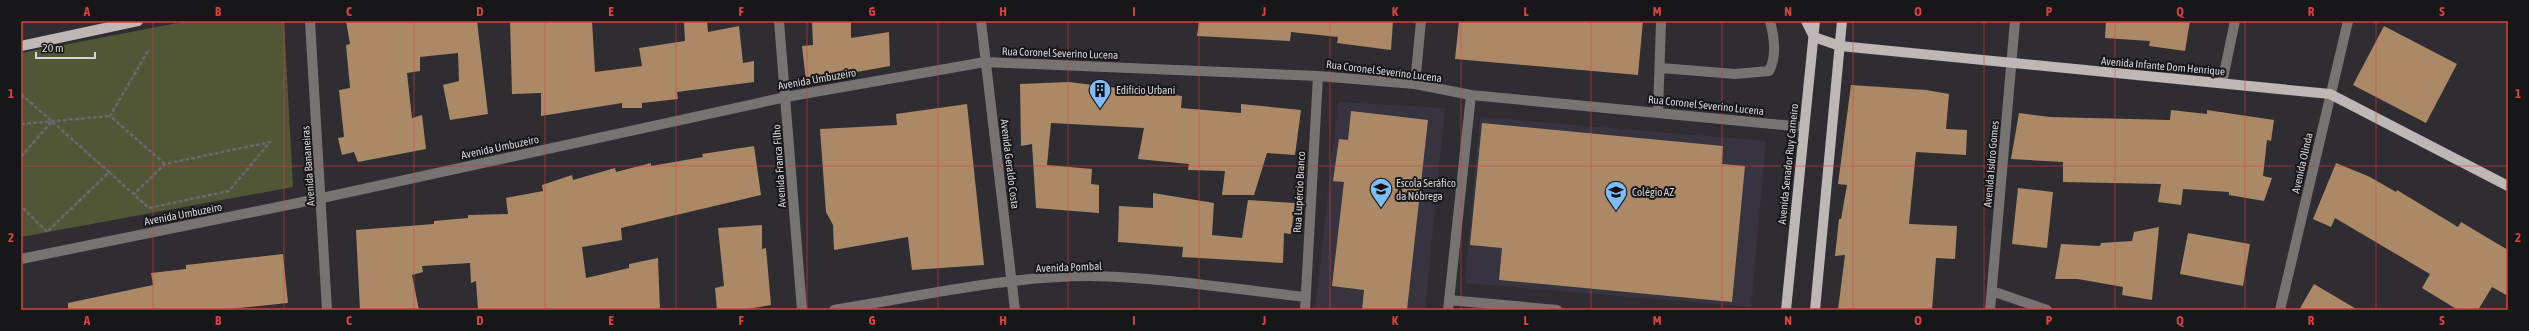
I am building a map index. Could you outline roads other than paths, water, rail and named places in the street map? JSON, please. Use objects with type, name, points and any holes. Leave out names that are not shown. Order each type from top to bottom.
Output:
[{"type":"main road","points":[[21,46],[138,21]]},
{"type":"main road","points":[[1806,21],[1814,37]]},
{"type":"main road","name":"Avenida Senador Ruy Carneiro","points":[[1786,310],[1803,127],[1815,21]]},
{"type":"main road","points":[[1815,310],[1842,21]]},
{"type":"main road","name":"Avenida Infante Dom Henrique","points":[[1814,37],[1840,46],[2011,64],[2330,94],[2508,186]]},
{"type":"street","name":"Avenida Bananeiras","points":[[310,21],[322,198],[327,310]]},
{"type":"street","name":"Avenida Franca Filho","points":[[779,21],[802,310]]},
{"type":"street","name":"Avenida Geraldo Costa","points":[[981,21],[1015,310]]},
{"type":"street","points":[[1415,84],[1421,21]]},
{"type":"street","points":[[1658,113],[1661,68],[1661,21]]},
{"type":"street","points":[[1661,68],[1735,74],[1769,71],[1773,64],[1774,34],[1770,21]]},
{"type":"street","name":"Avenida Isidro Gomes","points":[[1990,310],[2015,21]]},
{"type":"street","points":[[2222,83],[2235,21]]},
{"type":"street","name":"Avenida Olinda","points":[[2280,310],[2348,21]]},
{"type":"street","name":"Avenida Umbuzeiro","points":[[21,259],[322,198],[786,97],[985,62]]},
{"type":"street","name":"Rua Coronel Severino Lucena","points":[[985,62],[1318,76],[1415,84],[1471,95],[1803,127]]},
{"type":"street","name":"Rua Lupércio Branco","points":[[1304,310],[1318,76]]},
{"type":"street","points":[[1471,95],[1449,305],[1557,310]]},
{"type":"street","name":"Avenida Pombal","points":[[834,310],[1012,282],[1088,276],[1159,281],[1305,297]]},
{"type":"street","points":[[1992,291],[2047,310]]},
{"type":"place","name":"Edifício Urbani","points":[[1100,110]]},
{"type":"place","name":"Escola Seráfico da Nóbrega","points":[[1381,208]]},
{"type":"place","name":"Colégio AZ","points":[[1616,212]]}]
